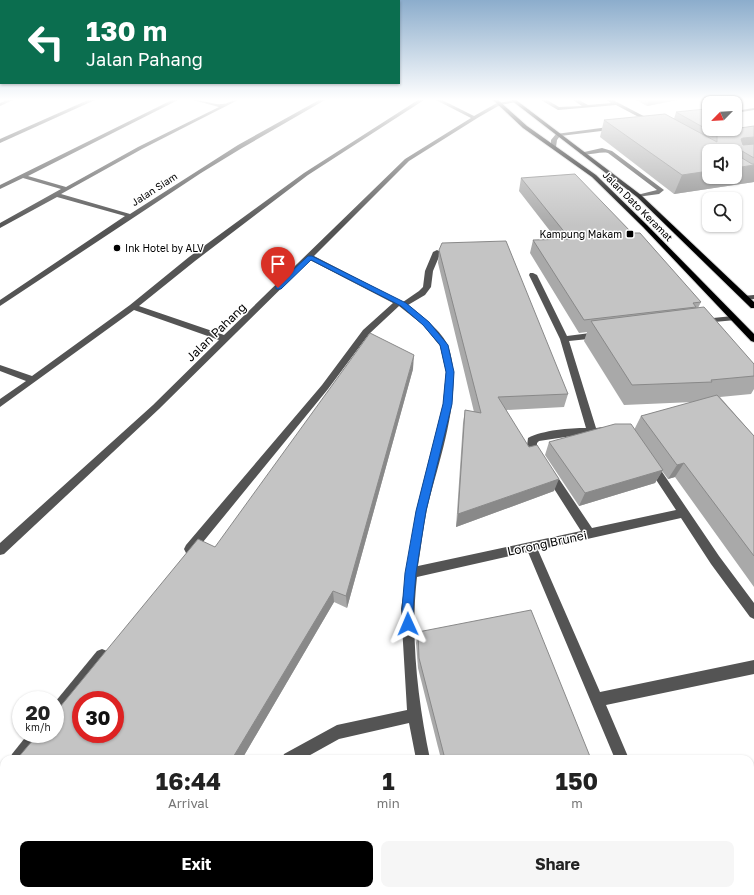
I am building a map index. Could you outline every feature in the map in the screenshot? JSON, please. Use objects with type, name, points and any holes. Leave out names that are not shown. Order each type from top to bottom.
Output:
[{"type":"main road","name":"Jalan Dato Keramat","points":[[548,142],[594,176],[645,226],[754,339]]},
{"type":"main road","name":"Jalan Dato Keramat","points":[[567,142],[639,196],[754,306]]},
{"type":"street","points":[[0,187],[92,142]]},
{"type":"street","points":[[0,226],[152,142]]},
{"type":"street","name":"Jalan Siam","points":[[0,304],[222,156],[246,142]]},
{"type":"street","points":[[0,404],[133,307],[192,259],[306,174],[357,142]]},
{"type":"street","name":"Jalan Pahang","points":[[0,550],[156,407],[407,160],[437,142]]},
{"type":"street","points":[[554,142],[554,146]]},
{"type":"street","points":[[583,153],[602,150],[610,152],[661,190],[657,193],[639,196]]},
{"type":"street","points":[[23,176],[67,189]]},
{"type":"street","points":[[57,195],[131,216]]},
{"type":"street","points":[[182,559],[325,387],[366,332],[401,303],[422,293],[427,287],[429,271],[437,252]]},
{"type":"street","points":[[310,257],[401,303],[426,323],[444,345],[450,372],[448,404],[421,511],[407,609],[414,715],[422,755]]},
{"type":"street","points":[[533,274],[564,339],[592,431]]},
{"type":"street","points":[[746,298],[754,296]]},
{"type":"street","points":[[133,307],[226,339]]},
{"type":"street","points":[[694,322],[733,318]]},
{"type":"street","points":[[564,339],[610,333]]},
{"type":"street","points":[[0,368],[33,380]]},
{"type":"street","points":[[588,534],[532,446],[532,441],[537,438],[572,432],[615,431]]},
{"type":"street","points":[[645,455],[715,560],[754,613]]},
{"type":"street","name":"Lorong Brunei","points":[[411,573],[684,513]]},
{"type":"street","points":[[531,546],[620,755]]},
{"type":"street","points":[[64,702],[111,645]]},
{"type":"street","points":[[597,700],[754,667]]},
{"type":"street","points":[[296,755],[337,732],[414,715]]},
{"type":"street","points":[[20,755],[30,743]]},
{"type":"building","points":[[635,142],[742,142],[743,145],[754,144],[754,158],[742,151],[742,144],[702,144],[702,172],[682,175]]},
{"type":"building","points":[[742,158],[754,164],[742,167]]},
{"type":"building","points":[[575,174],[632,233],[640,233],[701,302],[693,303],[696,307],[584,320],[533,240],[570,239],[521,178]]},
{"type":"building","points":[[506,241],[568,394],[498,397],[529,447],[537,445],[559,479],[458,514],[465,410],[481,413],[439,250],[442,243]]},
{"type":"building","points":[[704,307],[754,364],[754,376],[711,380],[712,382],[632,385],[591,321]]},
{"type":"building","points":[[370,333],[414,355],[346,596],[333,591],[234,755],[20,755],[30,743],[64,743],[64,702],[72,692],[72,743],[124,743],[124,691],[73,691],[198,539],[215,547]]},
{"type":"building","points":[[717,395],[754,436],[754,556],[684,463],[677,465],[641,416]]},
{"type":"building","points":[[615,424],[631,424],[663,470],[585,493],[549,442]]},
{"type":"building","points":[[531,610],[589,755],[444,755],[419,658],[418,632]]},
{"type":"place","name":"Kampung Makam","points":[[630,234]]},
{"type":"place","name":"Ink Hotel by ALV","points":[[117,248]]},
{"type":"route","points":[[278,288],[310,257],[403,305],[426,323],[444,345],[450,372],[448,404],[421,511],[411,573],[407,609],[408,624]]}]
